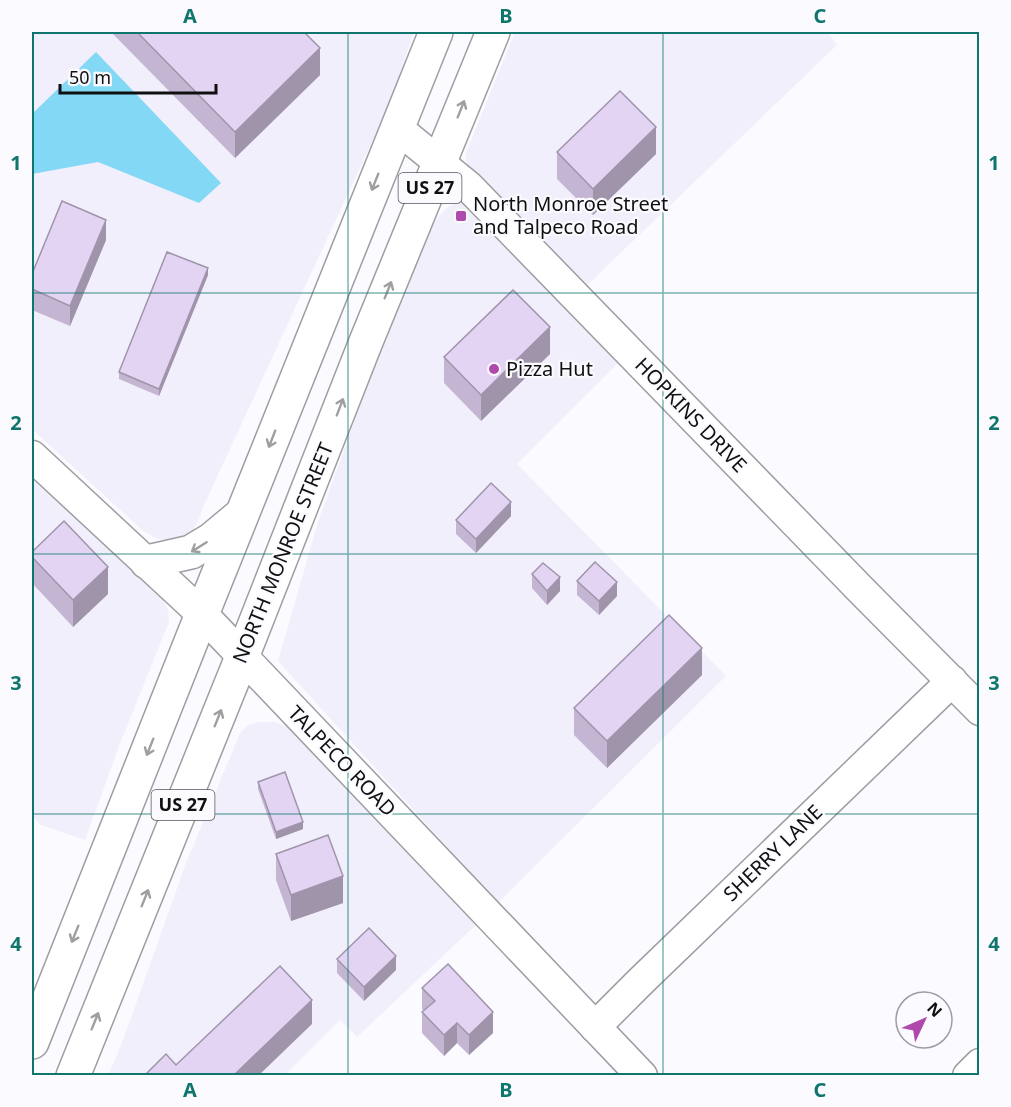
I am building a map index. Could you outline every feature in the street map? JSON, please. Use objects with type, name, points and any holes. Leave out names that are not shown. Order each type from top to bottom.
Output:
[{"type":"highway","name":"US 27","points":[[32,1042],[436,32]]},
{"type":"highway","name":"NORTH MONROE STREET","points":[[74,1076],[365,344],[493,32]]},
{"type":"highway","points":[[147,562],[191,552],[211,540],[243,514]]},
{"type":"street","name":"HOPKINS DRIVE","points":[[397,128],[468,186],[980,710]]},
{"type":"street","name":"TALPECO ROAD","points":[[32,456],[202,615],[642,1076]]},
{"type":"street","name":"SHERRY LANE","points":[[595,1027],[952,681]]},
{"type":"street","points":[[968,1076],[980,1064]]},
{"type":"shaded area","points":[[32,32],[414,32],[389,105],[198,521],[193,530],[179,538],[158,539],[143,531],[32,429]]},
{"type":"shaded area","points":[[515,32],[828,32],[837,45],[583,289],[470,171],[466,160],[466,153]]},
{"type":"shaded area","points":[[459,201],[475,203],[624,357],[517,464],[726,676],[498,903],[278,661],[318,522],[375,364],[429,230],[448,207]]},
{"type":"shaded area","points":[[32,474],[158,592],[168,610],[169,622],[119,746],[85,840],[41,825],[32,816]]},
{"type":"shaded area","points":[[276,722],[293,730],[479,922],[357,1037],[340,1020],[285,1075],[108,1076],[186,863],[240,733],[248,725]]},
{"type":"water","points":[[96,52],[221,183],[199,203],[98,162],[32,174],[32,114]]},
{"type":"building","points":[[137,32],[304,32],[320,48],[235,132]]},
{"type":"building","points":[[620,91],[656,127],[593,189],[557,152]]},
{"type":"building","points":[[62,201],[106,220],[70,306],[32,289],[32,274]]},
{"type":"building","points":[[167,252],[208,268],[159,389],[119,372]]},
{"type":"building","points":[[513,290],[550,327],[481,395],[444,357]]},
{"type":"building","points":[[491,483],[511,502],[476,539],[456,520]]},
{"type":"building","points":[[64,521],[108,567],[73,600],[32,557],[32,552]]},
{"type":"building","points":[[595,562],[617,582],[599,601],[577,581]]},
{"type":"building","points":[[543,563],[560,577],[547,591],[532,574]]},
{"type":"building","points":[[669,615],[702,648],[607,741],[574,708]]},
{"type":"building","points":[[285,772],[303,822],[276,832],[258,782]]},
{"type":"building","points":[[328,835],[343,876],[291,895],[276,854]]},
{"type":"building","points":[[369,928],[396,956],[364,987],[337,959]]},
{"type":"building","points":[[448,964],[493,1012],[469,1035],[457,1023],[444,1035],[422,1012],[435,1001],[422,988]]},
{"type":"building","points":[[280,966],[312,1000],[233,1076],[144,1076],[166,1054],[176,1065]]},
{"type":"place","name":"North Monroe Street and Talpeco Road","points":[[461,216]]},
{"type":"place","name":"Pizza Hut","points":[[494,369]]}]
